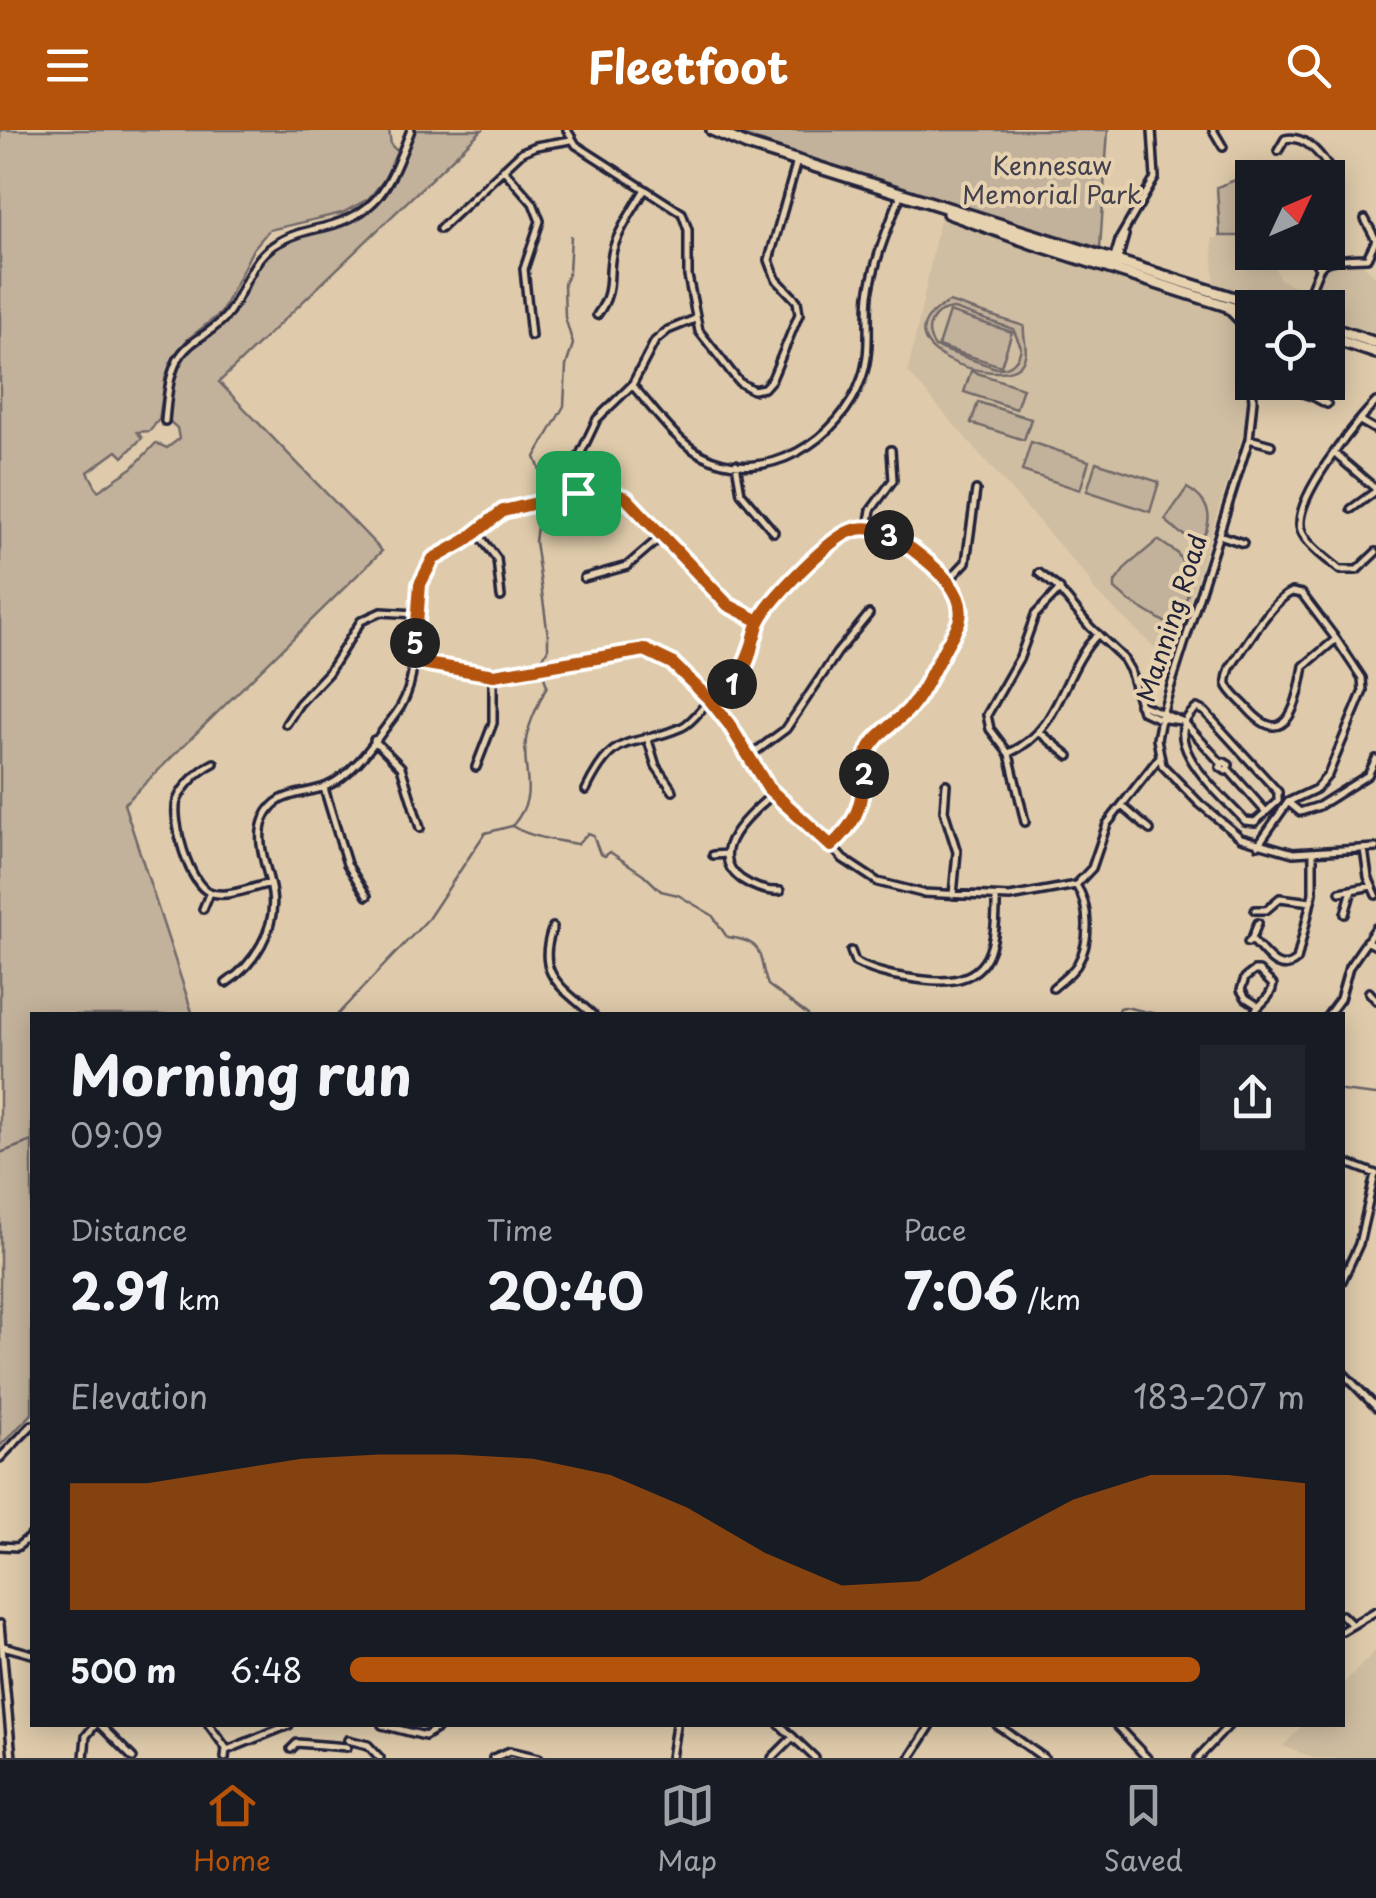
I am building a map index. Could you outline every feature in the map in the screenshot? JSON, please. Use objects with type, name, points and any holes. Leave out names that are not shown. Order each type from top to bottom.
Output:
[{"type":"highway","points":[[712,130],[1114,263],[1235,309]]},
{"type":"highway","points":[[1114,263],[1235,309]]},
{"type":"highway","points":[[1183,292],[1214,296],[1235,307]]},
{"type":"highway","points":[[1345,332],[1372,340]]},
{"type":"highway","points":[[1345,343],[1376,353]]},
{"type":"street","points":[[165,421],[177,362],[189,343],[225,318],[266,251],[288,237],[351,218],[376,201],[392,178],[411,130]]},
{"type":"street","points":[[568,130],[571,140],[680,211],[686,220],[687,269],[695,319],[706,344],[745,387],[757,390],[768,385],[799,310],[796,298],[774,276],[769,260],[798,161]]},
{"type":"street","points":[[1114,263],[1124,232],[1155,178],[1152,130]]},
{"type":"street","points":[[1213,130],[1222,147]]},
{"type":"street","points":[[1278,151],[1285,139],[1294,137],[1304,141],[1322,160]]},
{"type":"street","points":[[440,228],[528,148],[571,140]]},
{"type":"street","points":[[503,170],[533,203],[540,221],[524,269],[530,336]]},
{"type":"street","points":[[597,315],[611,291],[616,241],[645,188]]},
{"type":"street","points":[[632,385],[690,447],[715,460],[736,464],[775,461],[812,445],[844,412],[866,367],[870,290],[902,195]]},
{"type":"street","points":[[1345,259],[1367,258],[1373,252],[1376,240],[1364,219]]},
{"type":"street","points":[[578,493],[576,463],[599,416],[632,385],[655,341],[668,330],[695,319]]},
{"type":"street","name":"Manning Road","points":[[1158,758],[1161,716],[1249,439],[1253,400]]},
{"type":"street","points":[[1320,400],[1327,404]]},
{"type":"street","points":[[1376,402],[1310,490],[1300,518],[1300,528],[1312,545],[1346,572],[1357,570],[1376,552]]},
{"type":"street","points":[[1360,421],[1376,430]]},
{"type":"street","points":[[1249,439],[1272,446]]},
{"type":"street","points":[[868,526],[871,510],[893,480],[890,450]]},
{"type":"street","points":[[1335,454],[1376,490],[1351,510]]},
{"type":"street","points":[[736,464],[741,493],[774,532]]},
{"type":"street","points":[[226,983],[246,969],[265,935],[272,911],[260,838],[266,814],[287,796],[324,788],[343,776],[403,703],[410,687],[420,584],[426,567],[498,514],[515,506],[578,493],[602,490],[622,495],[732,608],[759,621]]},
{"type":"street","points":[[948,582],[967,560],[976,490]]},
{"type":"street","points":[[586,790],[611,750],[690,722],[740,675],[759,621],[779,592],[834,542],[851,530],[868,526],[898,539],[948,582],[959,602],[959,622],[920,695],[868,751],[858,816],[831,846]]},
{"type":"street","points":[[477,532],[498,560],[501,597]]},
{"type":"street","points":[[584,578],[627,566],[663,535]]},
{"type":"street","points":[[1219,535],[1243,543]]},
{"type":"street","points":[[1040,573],[1128,666],[1139,704],[1184,723],[1266,812]]},
{"type":"street","points":[[1025,822],[1009,752],[990,729],[988,709],[1018,661],[1035,615],[1060,590]]},
{"type":"street","points":[[1258,845],[1288,802],[1316,789],[1328,775],[1363,691],[1362,678],[1336,639],[1302,594],[1286,593],[1230,668],[1227,684],[1258,720],[1265,725],[1279,725],[1290,716],[1301,692],[1304,666],[1336,639]]},
{"type":"street","points":[[286,724],[328,674],[361,621],[382,612],[417,614]]},
{"type":"street","points":[[748,757],[771,742],[794,718],[837,653],[869,614]]},
{"type":"street","points":[[1009,752],[1029,744],[1039,732],[1065,691],[1083,651],[1098,634]]},
{"type":"street","points":[[414,662],[494,675],[653,648],[710,700],[773,794],[849,864],[878,882],[914,892],[996,898],[1076,885],[1092,868],[1104,830],[1158,758],[1169,774],[1225,827],[1258,845],[1313,854],[1376,848]]},
{"type":"street","points":[[476,768],[493,723],[494,675]]},
{"type":"street","points":[[1194,709],[1202,710],[1278,792],[1278,800],[1256,821],[1248,822],[1185,752],[1184,723],[1194,709]]},
{"type":"street","points":[[1039,732],[1069,756]]},
{"type":"street","points":[[648,737],[656,766],[673,791]]},
{"type":"street","points":[[374,740],[401,766],[420,828]]},
{"type":"street","points":[[1226,765],[1241,752]]},
{"type":"street","points":[[1288,802],[1300,812],[1312,810],[1368,775],[1376,759]]},
{"type":"street","points":[[214,762],[182,791],[175,818],[193,874],[198,884],[210,892],[224,894],[270,883]]},
{"type":"street","points":[[946,784],[944,810],[957,852],[953,895]]},
{"type":"street","points":[[324,788],[347,864],[367,896]]},
{"type":"street","points":[[773,794],[739,827],[728,854],[739,878],[766,890],[780,891]]},
{"type":"street","points":[[1122,806],[1150,830]]},
{"type":"street","points":[[1364,849],[1376,895]]},
{"type":"street","points":[[713,855],[728,854]]},
{"type":"street","points":[[1258,923],[1250,941],[1267,958],[1278,966],[1288,966],[1297,960],[1311,902],[1313,854]]},
{"type":"street","points":[[1052,988],[1076,965],[1080,955],[1087,907],[1076,885]]},
{"type":"street","points":[[1340,892],[1372,886]]},
{"type":"street","points":[[1346,914],[1352,890]]},
{"type":"street","points":[[203,909],[210,892]]},
{"type":"street","points":[[851,951],[856,962],[884,974],[940,982],[968,978],[990,952],[996,928],[996,898]]},
{"type":"street","points":[[1255,910],[1266,910],[1280,898],[1311,902]]},
{"type":"street","points":[[553,927],[546,945],[546,966],[589,1012]]},
{"type":"street","points":[[1330,1012],[1340,999],[1350,968],[1376,928]]},
{"type":"street","points":[[1366,941],[1376,946]]},
{"type":"street","points":[[1254,1012],[1270,994],[1272,985],[1259,971],[1254,971],[1241,990],[1258,1005]]},
{"type":"street","points":[[1369,992],[1376,1000]]},
{"type":"street","points":[[1345,1162],[1375,1174],[1358,1244],[1345,1271]]},
{"type":"street","points":[[1345,1375],[1376,1408]]},
{"type":"street","points":[[0,1458],[30,1427]]},
{"type":"street","points":[[0,1546],[17,1547],[30,1537]]},
{"type":"street","points":[[1345,1630],[1376,1612]]},
{"type":"street","points":[[1345,1618],[1352,1625]]},
{"type":"street","points":[[0,1624],[12,1758]]},
{"type":"street","points":[[3,1646],[30,1653]]},
{"type":"street","points":[[84,1758],[86,1736],[96,1727]]},
{"type":"street","points":[[100,1727],[133,1758]]},
{"type":"street","points":[[210,1727],[226,1754],[268,1729]]},
{"type":"street","points":[[214,1732],[220,1727]]},
{"type":"street","points":[[390,1727],[424,1736],[439,1727]]},
{"type":"street","points":[[671,1758],[676,1727]]},
{"type":"street","points":[[782,1727],[815,1758]]},
{"type":"street","points":[[910,1758],[930,1727]]},
{"type":"street","points":[[999,1727],[1044,1758]]},
{"type":"street","points":[[1118,1727],[1147,1758]]},
{"type":"street","points":[[1198,1758],[1228,1727]]},
{"type":"street","points":[[772,1758],[794,1738]]},
{"type":"street","points":[[291,1749],[297,1743],[368,1745],[380,1758]]},
{"type":"street","points":[[493,1758],[510,1751],[539,1758]]},
{"type":"shaded area","points":[[941,214],[1121,280],[1227,311],[1235,320],[1235,400],[1247,400],[1248,417],[1170,662],[1094,590],[1088,578],[908,372]]},
{"type":"shaded area","points":[[1235,237],[1235,270],[1276,270],[1279,279],[1303,290],[1235,290],[1214,283],[1212,238]]},
{"type":"shaded area","points":[[1345,262],[1361,262],[1376,277],[1376,337],[1345,327],[1345,290],[1312,290],[1322,270],[1345,270]]},
{"type":"shaded area","points":[[1376,1650],[1376,1758],[1314,1758],[1283,1746],[1301,1727],[1345,1727],[1345,1682]]},
{"type":"green space","points":[[0,130],[389,130],[391,145],[397,151],[385,179],[368,199],[342,213],[269,230],[253,249],[221,313],[177,353],[166,375],[159,419],[150,431],[137,432],[142,438],[123,457],[117,451],[88,472],[98,491],[132,468],[156,443],[167,448],[179,439],[177,428],[167,419],[178,365],[233,310],[269,251],[292,238],[337,226],[367,212],[396,176],[414,130],[482,130],[219,382],[382,551],[124,804],[192,1012],[30,1012],[30,1416],[0,1446]]},
{"type":"green space","name":"Kennesaw Memorial Park","points":[[729,130],[1108,130],[1100,248],[829,166]]},
{"type":"green space","points":[[1235,180],[1235,236],[1220,236],[1217,187]]},
{"type":"green space","points":[[949,302],[1024,326],[1024,359],[1009,371],[968,368],[931,348],[924,334],[928,318]],"holes":[[[954,309],[1013,329],[1020,352],[1013,363],[1001,368],[935,347],[929,334],[935,317]]]},
{"type":"green space","points":[[949,312],[1012,332],[1001,366],[938,346]]},
{"type":"green space","points":[[971,371],[1023,388],[1016,409],[964,392]]},
{"type":"green space","points":[[978,402],[1031,419],[1024,440],[971,423]]},
{"type":"green space","points":[[1031,442],[1089,461],[1080,490],[1022,471]]},
{"type":"green space","points":[[1096,462],[1159,482],[1150,512],[1087,491]]},
{"type":"green space","points":[[1187,488],[1201,499],[1208,512],[1208,526],[1200,541],[1180,533],[1165,520]]},
{"type":"green space","points":[[1158,540],[1177,553],[1192,576],[1186,601],[1168,624],[1115,589],[1115,582],[1127,566]]},
{"type":"waterway","points":[[539,496],[542,475],[535,457],[564,406],[566,366],[573,344],[565,317],[564,284],[569,272],[571,236]]},
{"type":"waterway","points":[[540,507],[535,541],[548,636],[542,660]]},
{"type":"waterway","points":[[513,825],[528,793],[526,740],[547,686],[543,674]]},
{"type":"waterway","points":[[340,1012],[428,919],[485,833],[512,826],[535,836],[578,844],[588,833],[593,835],[600,854],[610,852],[661,891],[678,895],[712,915],[727,937],[755,946],[768,985],[804,1012]]},
{"type":"waterway","points":[[1117,1012],[1125,1007],[1148,1012]]},
{"type":"waterway","points":[[1345,1091],[1376,1095]]},
{"type":"waterway","points":[[0,1153],[30,1142]]},
{"type":"route","points":[[578,493],[503,511],[465,541],[433,559],[420,584],[414,662],[494,675],[645,650],[672,663],[710,700],[734,682],[740,675],[744,669],[759,621],[775,597],[851,530],[868,526],[898,539],[953,589],[959,602],[959,622],[920,695],[868,751],[858,816],[831,846],[768,788],[710,700],[740,675],[759,621],[728,605],[626,498],[602,490],[578,493]]}]
